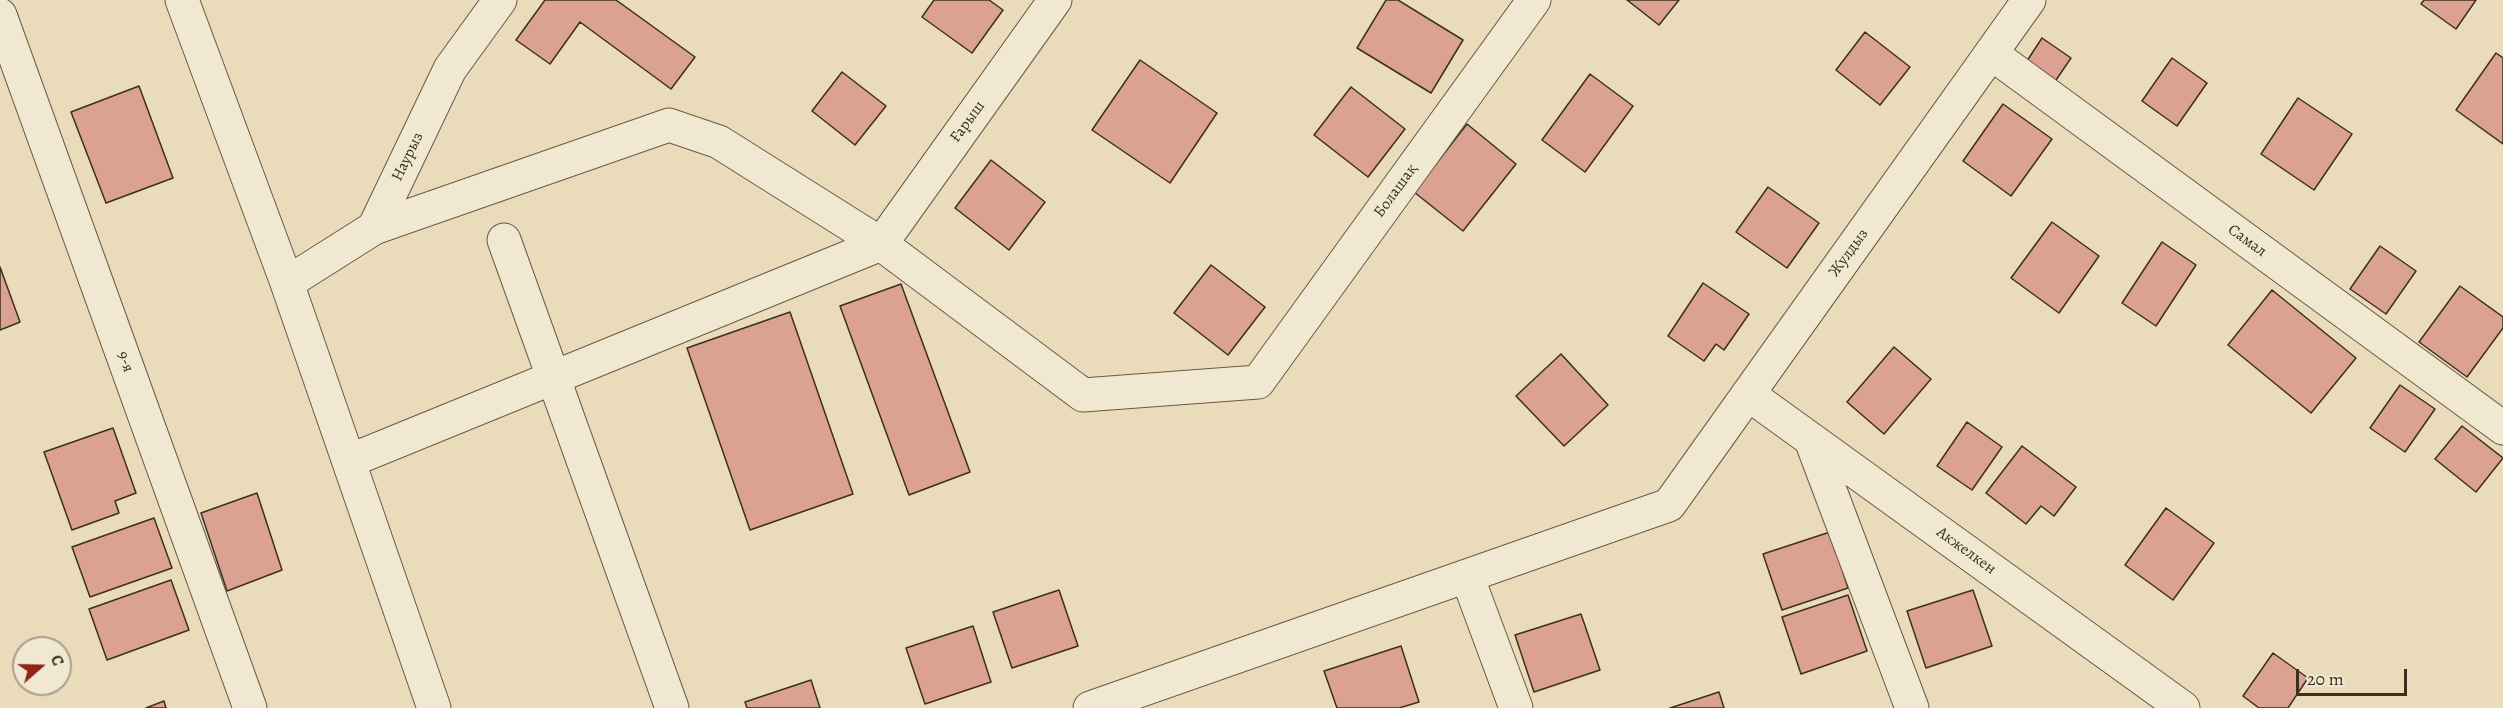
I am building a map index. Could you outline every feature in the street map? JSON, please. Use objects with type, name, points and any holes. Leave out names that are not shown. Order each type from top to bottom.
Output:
[{"type":"street","points":[[182,0],[287,283],[434,708]]},
{"type":"street","name":"Наурыз","points":[[374,228],[450,69],[500,0]]},
{"type":"street","name":"Ғарыш","points":[[881,244],[1055,0]]},
{"type":"street","name":"Болашақ","points":[[881,244],[1083,395],[1258,382],[1534,0]]},
{"type":"street","name":"Жулдыз","points":[[1467,576],[1669,505],[2029,0]]},
{"type":"street","name":"9-я","points":[[0,15],[250,708]]},
{"type":"street","name":"Самал","points":[[1992,54],[2503,428]]},
{"type":"street","points":[[287,283],[374,228],[669,125],[719,142],[881,244]]},
{"type":"street","points":[[504,240],[672,708]]},
{"type":"street","points":[[349,461],[555,379],[881,244]]},
{"type":"street","name":"Акжелкен","points":[[1748,394],[2183,708]]},
{"type":"street","points":[[1811,440],[1912,708]]},
{"type":"street","points":[[1106,705],[1467,576],[1516,708]]},
{"type":"building","points":[[545,0],[616,0],[695,57],[671,89],[580,22],[550,64],[516,40]]},
{"type":"building","points":[[934,0],[989,0],[1003,10],[972,53],[922,17]]},
{"type":"building","points":[[1386,0],[1398,0],[1463,40],[1431,93],[1357,48]]},
{"type":"building","points":[[1627,0],[1679,0],[1659,25]]},
{"type":"building","points":[[2424,0],[2476,0],[2456,29],[2421,4]]},
{"type":"building","points":[[1865,32],[1910,67],[1880,105],[1836,70]]},
{"type":"building","points":[[2042,38],[2071,58],[2052,86],[2023,67]]},
{"type":"building","points":[[2496,53],[2503,58],[2503,144],[2456,110]]},
{"type":"building","points":[[2172,58],[2207,83],[2177,126],[2142,101]]},
{"type":"building","points":[[1140,60],[1217,113],[1170,183],[1092,130]]},
{"type":"building","points":[[842,72],[886,106],[855,145],[812,111]]},
{"type":"building","points":[[1590,74],[1633,106],[1585,172],[1542,140]]},
{"type":"building","points":[[139,86],[173,178],[106,203],[71,112]]},
{"type":"building","points":[[1351,87],[1405,129],[1368,177],[1314,135]]},
{"type":"building","points":[[2298,98],[2352,134],[2314,190],[2261,154]]},
{"type":"building","points":[[2003,104],[2052,139],[2011,196],[1963,161]]},
{"type":"building","points":[[1467,124],[1516,164],[1463,231],[1414,192]]},
{"type":"building","points":[[991,160],[1045,202],[1009,250],[955,208]]},
{"type":"building","points":[[1768,187],[1819,223],[1787,268],[1736,232]]},
{"type":"building","points":[[2052,222],[2099,256],[2059,313],[2011,278]]},
{"type":"building","points":[[2162,242],[2196,265],[2156,326],[2122,303]]},
{"type":"building","points":[[2380,246],[2416,271],[2386,314],[2350,289]]},
{"type":"building","points":[[1211,265],[1265,307],[1228,355],[1174,313]]},
{"type":"building","points":[[0,267],[20,322],[0,330]]},
{"type":"building","points":[[1703,283],[1749,314],[1724,350],[1716,344],[1704,361],[1668,336]]},
{"type":"building","points":[[901,284],[970,472],[909,495],[840,306]]},
{"type":"building","points":[[2460,286],[2503,317],[2503,328],[2467,377],[2419,342]]},
{"type":"building","points":[[2272,290],[2356,358],[2311,413],[2228,345]]},
{"type":"building","points":[[790,312],[853,494],[750,530],[687,348]]},
{"type":"building","points":[[1894,347],[1931,379],[1884,434],[1847,402]]},
{"type":"building","points":[[1561,354],[1608,405],[1564,446],[1516,396]]},
{"type":"building","points":[[2400,385],[2435,409],[2405,452],[2370,428]]},
{"type":"building","points":[[1967,422],[2002,447],[1972,490],[1937,466]]},
{"type":"building","points":[[2462,426],[2503,458],[2476,492],[2435,459]]},
{"type":"building","points":[[113,428],[136,493],[115,501],[119,513],[72,530],[44,452]]},
{"type":"building","points":[[2022,446],[2076,487],[2054,516],[2041,506],[2026,524],[1986,493]]},
{"type":"building","points":[[257,493],[282,570],[227,591],[201,513]]},
{"type":"building","points":[[2166,508],[2214,543],[2173,600],[2125,565]]},
{"type":"building","points":[[154,518],[172,568],[90,597],[72,547]]},
{"type":"building","points":[[1830,532],[1848,588],[1782,610],[1763,554]]},
{"type":"building","points":[[171,580],[189,630],[107,660],[89,609]]},
{"type":"building","points":[[1059,590],[1078,646],[1012,668],[993,612]]},
{"type":"building","points":[[1973,590],[1992,646],[1926,668],[1907,611]]},
{"type":"building","points":[[1848,595],[1867,651],[1801,674],[1782,617]]},
{"type":"building","points":[[1581,614],[1600,670],[1534,692],[1515,635]]},
{"type":"building","points":[[973,626],[991,682],[925,704],[906,648]]},
{"type":"building","points":[[1401,646],[1419,702],[1399,708],[1337,708],[1324,671]]},
{"type":"building","points":[[2273,653],[2308,678],[2288,708],[2259,708],[2243,696]]},
{"type":"building","points":[[811,680],[820,708],[747,708],[745,702]]},
{"type":"building","points":[[1719,692],[1724,708],[1670,708]]},
{"type":"building","points":[[164,701],[166,708],[146,708]]}]
